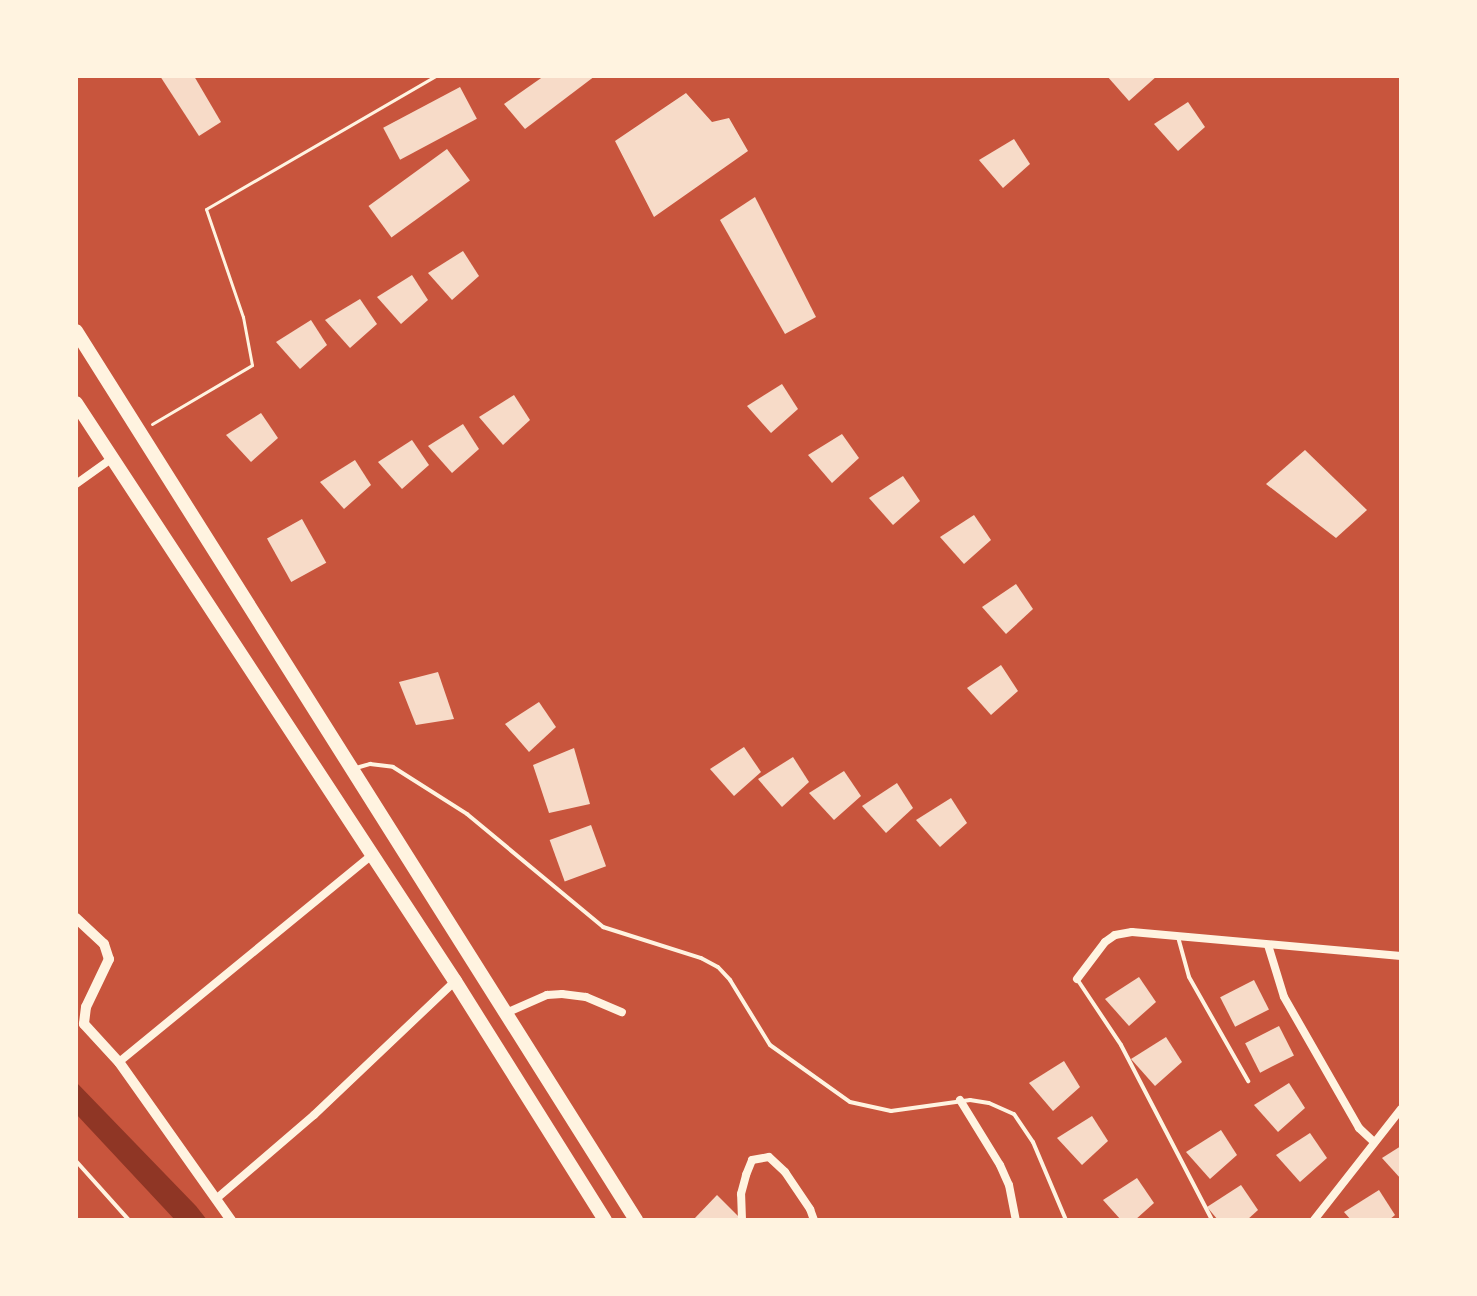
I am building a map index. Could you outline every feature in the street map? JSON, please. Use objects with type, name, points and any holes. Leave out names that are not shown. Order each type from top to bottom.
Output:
[{"type":"highway","points":[[76,331],[636,1220]]},
{"type":"highway","points":[[76,403],[455,981],[605,1220]]},
{"type":"street","points":[[76,484],[111,459]]},
{"type":"street","points":[[119,1062],[372,855]]},
{"type":"street","points":[[76,918],[104,944],[109,959],[80,1025],[119,1062],[231,1220]]},
{"type":"street","points":[[1077,979],[1105,942],[1115,935],[1132,932],[1401,956]]},
{"type":"street","points":[[1268,945],[1284,997],[1359,1128],[1374,1142]]},
{"type":"street","points":[[216,1199],[314,1115],[455,981]]},
{"type":"street","points":[[506,1013],[547,995],[562,994],[586,997],[622,1012]]},
{"type":"street","points":[[960,1100],[1000,1165],[1012,1194],[1016,1220]]},
{"type":"street","points":[[1314,1220],[1401,1109]]},
{"type":"street","points":[[742,1220],[741,1194],[752,1160],[769,1157],[785,1172],[814,1220]]},
{"type":"lane","points":[[353,770],[370,764],[393,767],[489,831],[603,927],[701,958],[718,967],[730,980],[770,1045],[850,1102],[891,1111],[960,1100],[989,1103],[1014,1114],[1033,1142],[1066,1220]]},
{"type":"lane","points":[[1178,937],[1189,977],[1248,1081]]},
{"type":"lane","points":[[1077,979],[1121,1045],[1212,1220]]},
{"type":"lane","points":[[76,1161],[129,1220]]},
{"type":"path","points":[[139,432],[252,365],[243,317],[206,209],[435,76]]},
{"type":"shaded area","points":[[76,1082],[207,1220],[175,1220],[76,1114]]},
{"type":"building","points":[[160,76],[194,76],[221,122],[199,136]]},
{"type":"building","points":[[544,76],[595,76],[525,129],[504,104]]},
{"type":"building","points":[[1107,76],[1157,76],[1129,101]]},
{"type":"building","points":[[460,87],[477,119],[400,160],[383,128]]},
{"type":"building","points":[[686,93],[712,122],[729,118],[748,151],[654,217],[615,141]]},
{"type":"building","points":[[1188,102],[1205,127],[1178,151],[1154,124]]},
{"type":"building","points":[[1014,139],[1030,164],[1003,188],[979,160]]},
{"type":"building","points":[[447,149],[470,181],[391,238],[369,206]]},
{"type":"building","points":[[755,197],[816,317],[785,334],[720,220]]},
{"type":"building","points":[[463,251],[479,276],[452,300],[428,273]]},
{"type":"building","points":[[412,275],[428,300],[401,324],[377,297]]},
{"type":"building","points":[[360,299],[377,324],[350,348],[325,320]]},
{"type":"building","points":[[311,320],[327,345],[300,369],[276,342]]},
{"type":"building","points":[[782,384],[798,409],[771,433],[747,406]]},
{"type":"building","points":[[514,395],[530,420],[503,445],[479,417]]},
{"type":"building","points":[[261,413],[278,438],[251,462],[226,435]]},
{"type":"building","points":[[463,424],[479,449],[452,473],[428,446]]},
{"type":"building","points":[[842,434],[859,458],[832,483],[808,455]]},
{"type":"building","points":[[412,440],[429,465],[402,489],[378,462]]},
{"type":"building","points":[[1305,450],[1367,510],[1336,538],[1266,484]]},
{"type":"building","points":[[355,460],[371,485],[344,509],[320,482]]},
{"type":"building","points":[[903,476],[920,501],[893,525],[869,498]]},
{"type":"building","points":[[974,515],[991,540],[964,564],[940,537]]},
{"type":"building","points":[[302,519],[326,563],[291,582],[267,538]]},
{"type":"building","points":[[1016,584],[1033,609],[1006,634],[982,607]]},
{"type":"building","points":[[1001,665],[1018,691],[991,715],[967,688]]},
{"type":"building","points":[[438,672],[454,719],[416,725],[399,682]]},
{"type":"building","points":[[539,702],[556,727],[529,752],[505,724]]},
{"type":"building","points":[[744,747],[761,772],[734,796],[710,769]]},
{"type":"building","points":[[574,748],[590,804],[549,813],[533,765]]},
{"type":"building","points":[[793,757],[809,782],[782,807],[758,779]]},
{"type":"building","points":[[844,771],[861,796],[834,820],[809,793]]},
{"type":"building","points":[[897,783],[913,808],[886,833],[862,806]]},
{"type":"building","points":[[951,798],[967,823],[940,847],[916,820]]},
{"type":"building","points":[[591,825],[606,866],[565,881],[550,840]]},
{"type":"building","points":[[1139,977],[1156,1002],[1129,1026],[1105,999]]},
{"type":"building","points":[[1254,980],[1269,1009],[1235,1027],[1220,997]]},
{"type":"building","points":[[1279,1026],[1294,1055],[1260,1073],[1245,1043]]},
{"type":"building","points":[[1166,1037],[1182,1062],[1155,1086],[1131,1059]]},
{"type":"building","points":[[1064,1061],[1080,1087],[1053,1111],[1029,1083]]},
{"type":"building","points":[[1289,1083],[1305,1108],[1278,1132],[1254,1105]]},
{"type":"building","points":[[1092,1116],[1108,1141],[1082,1165],[1057,1138]]},
{"type":"building","points":[[1221,1130],[1237,1155],[1210,1179],[1186,1152]]},
{"type":"building","points":[[1310,1133],[1327,1158],[1300,1182],[1276,1155]]},
{"type":"building","points":[[1401,1146],[1401,1179],[1382,1158]]},
{"type":"building","points":[[1137,1178],[1154,1203],[1135,1220],[1121,1220],[1103,1200]]},
{"type":"building","points":[[1241,1185],[1258,1210],[1247,1220],[1218,1220],[1207,1207]]},
{"type":"building","points":[[1379,1190],[1395,1215],[1389,1220],[1351,1220],[1344,1212]]},
{"type":"building","points":[[717,1195],[742,1220],[694,1219]]}]
